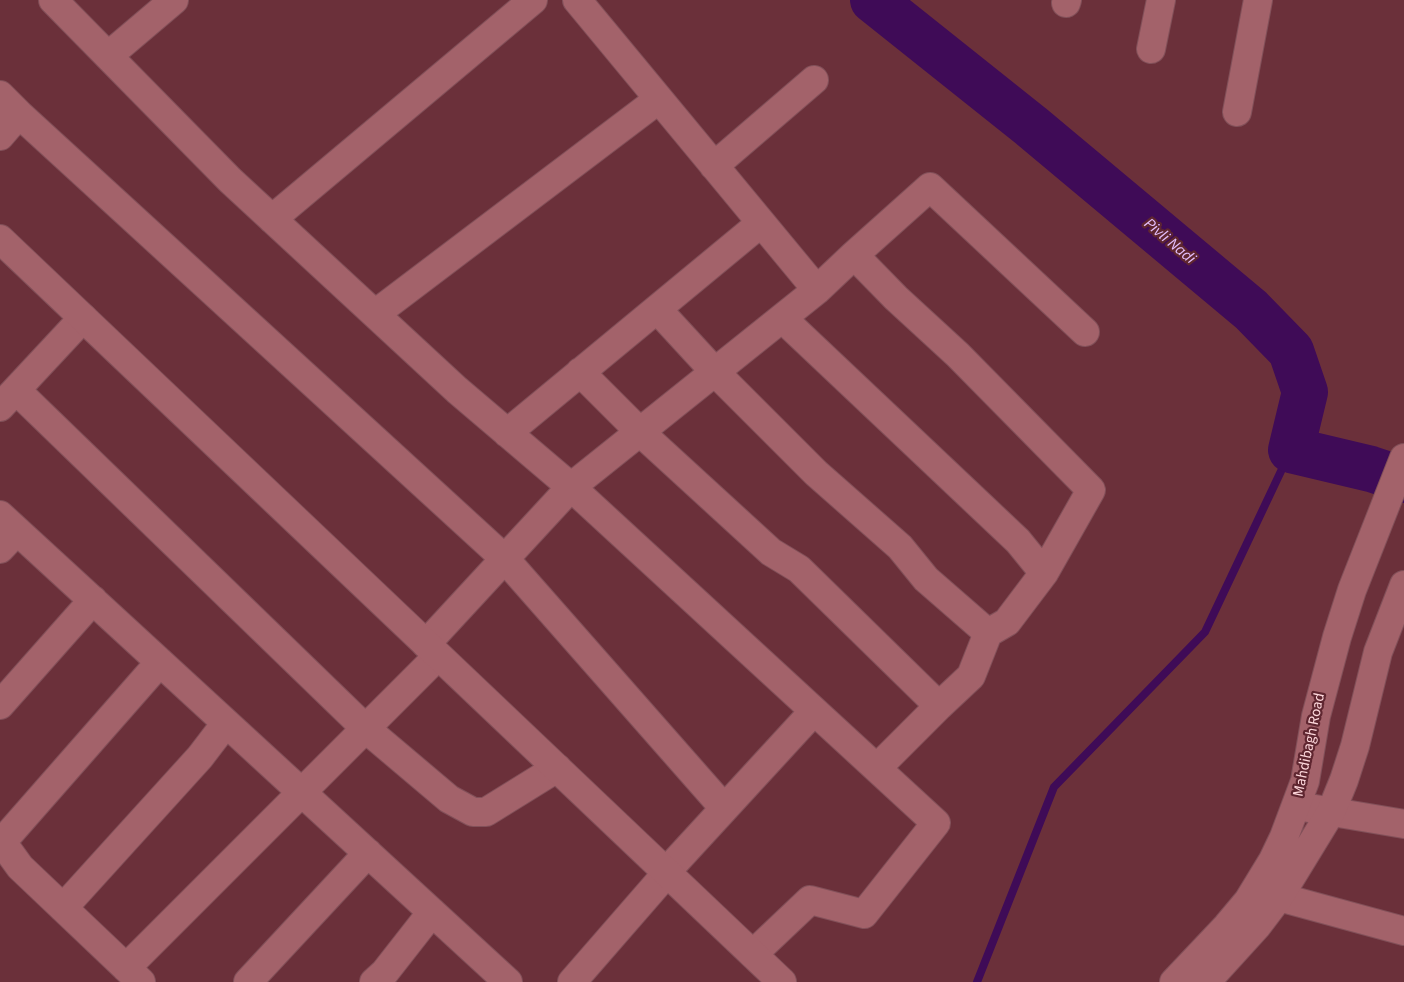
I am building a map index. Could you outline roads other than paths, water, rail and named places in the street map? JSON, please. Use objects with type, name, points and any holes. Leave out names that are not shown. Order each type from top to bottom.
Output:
[{"type":"street","points":[[53,0],[230,180],[457,390],[571,487],[936,823],[864,914],[810,900],[753,954]]},
{"type":"street","points":[[108,56],[174,0]]},
{"type":"street","points":[[272,218],[533,0]]},
{"type":"street","points":[[577,0],[817,290]]},
{"type":"street","points":[[1150,49],[1161,0]]},
{"type":"street","points":[[1237,112],[1258,0]]},
{"type":"street","points":[[714,166],[814,80]]},
{"type":"street","points":[[375,314],[659,99]]},
{"type":"street","points":[[0,136],[9,104],[505,559],[724,808]]},
{"type":"street","points":[[160,662],[1,841],[20,867],[133,975],[301,792],[365,728],[432,650],[505,559],[571,487],[817,290],[930,187],[1084,332]]},
{"type":"street","points":[[507,433],[761,223]]},
{"type":"street","points":[[0,240],[782,982]]},
{"type":"street","points":[[854,255],[896,298],[958,355],[1091,490],[1044,573],[1007,622],[988,633],[971,676],[877,768]]},
{"type":"street","points":[[657,308],[715,372],[816,473],[900,547],[926,579],[988,633]]},
{"type":"street","points":[[83,318],[8,398],[365,728],[449,799],[473,812],[486,812],[557,768]]},
{"type":"street","points":[[782,318],[1018,541],[1044,573]]},
{"type":"street","points":[[580,372],[640,432],[771,552],[799,569],[939,706]]},
{"type":"street","name":"Mahdibagh Road","points":[[1206,982],[1257,926],[1269,891],[1273,860],[1305,781],[1325,676],[1352,590],[1404,458]]},
{"type":"street","points":[[6,531],[93,600],[505,981]]},
{"type":"street","name":"Mahdibagh Road","points":[[1174,982],[1248,901],[1269,891],[1330,812],[1344,780],[1378,652],[1400,594]]},
{"type":"street","points":[[0,705],[93,600]]},
{"type":"street","points":[[572,982],[666,872],[814,711]]},
{"type":"street","points":[[63,908],[200,757],[226,723]]},
{"type":"street","points":[[1296,806],[1404,824]]},
{"type":"street","points":[[248,982],[368,853]]},
{"type":"street","points":[[1269,891],[1404,931]]},
{"type":"street","points":[[374,982],[385,972],[432,912]]},
{"type":"waterway","name":"Pivli Nadi","points":[[873,0],[1031,126],[1251,310],[1291,351],[1305,392],[1291,450],[1371,469],[1404,480]]},
{"type":"waterway","points":[[977,982],[1054,787],[1205,632],[1291,450]]}]
